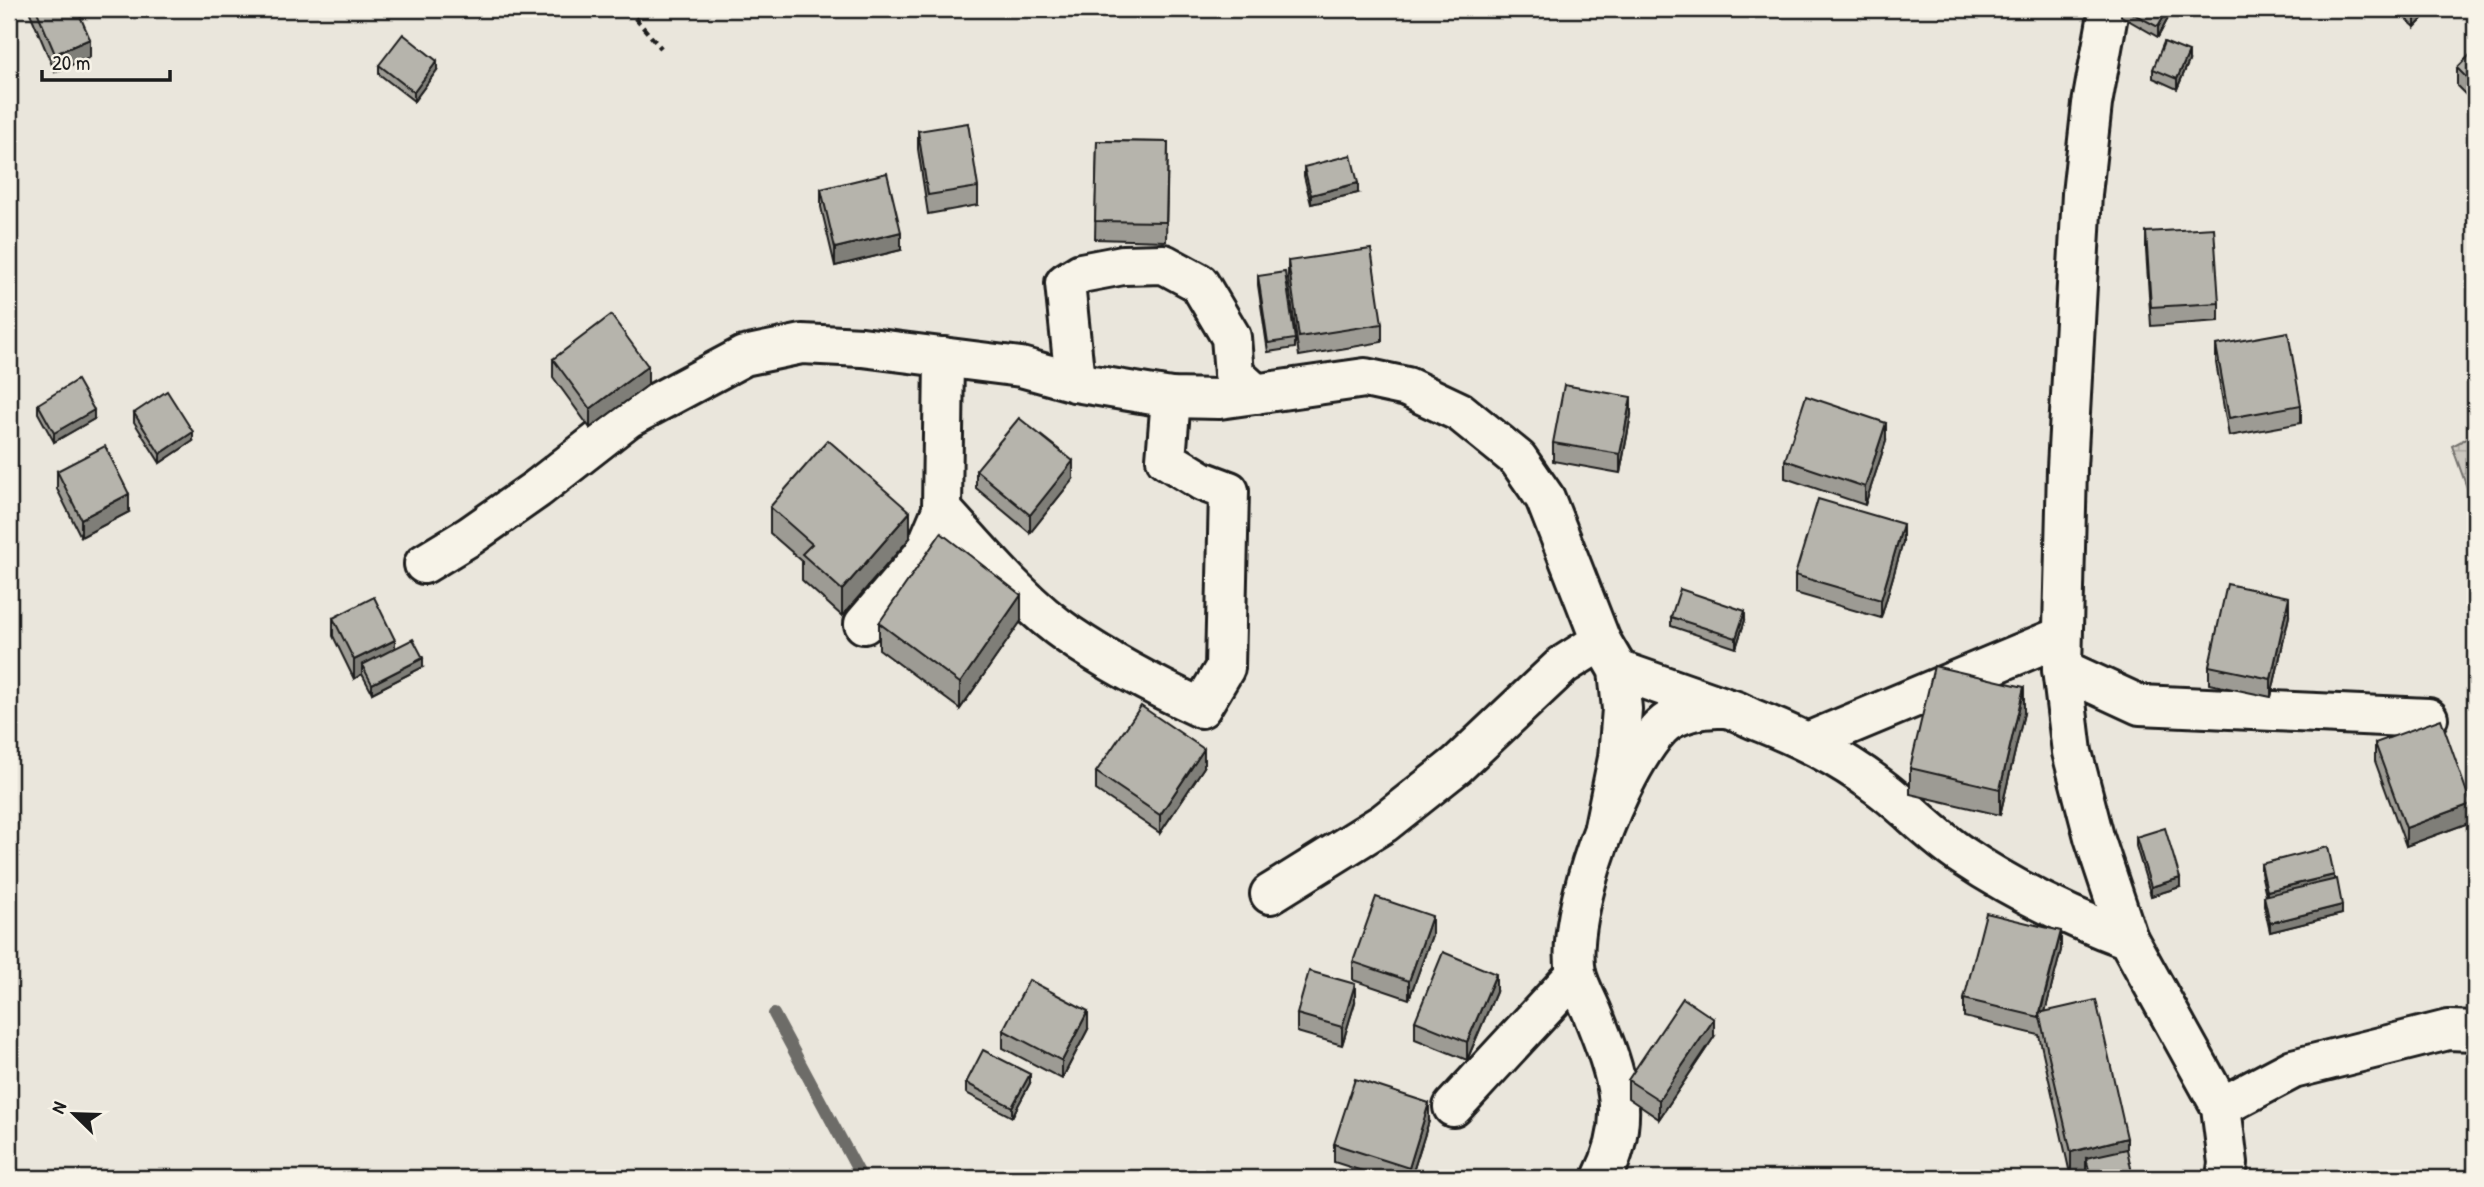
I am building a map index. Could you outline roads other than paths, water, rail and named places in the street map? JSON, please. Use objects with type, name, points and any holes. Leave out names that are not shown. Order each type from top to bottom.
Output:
[{"type":"street","points":[[2109,9],[2092,104],[2082,194],[2067,468],[2062,653],[2072,752],[2094,837],[2128,939],[2221,1107],[2228,1163],[2226,1178]]},
{"type":"street","points":[[1075,382],[1065,283],[1081,273],[1122,265],[1164,264],[1199,283],[1231,337],[1234,374],[1256,394]]},
{"type":"street","points":[[424,564],[470,537],[526,497],[628,418],[744,356],[802,345],[862,347],[1021,367],[1075,382],[1171,398],[1219,399],[1365,378],[1408,387],[1460,412],[1518,459],[1545,498],[1610,656],[1622,709],[1618,758],[1604,827],[1578,924],[1576,974],[1611,1061],[1620,1093],[1621,1121],[1607,1177]]},
{"type":"street","points":[[864,624],[923,555],[943,510],[944,357]]},
{"type":"street","points":[[943,510],[1005,577],[1068,634],[1158,688],[1201,708],[1224,668],[1229,491],[1202,481],[1166,459],[1171,398]]},
{"type":"street","points":[[2062,653],[2140,705],[2428,718]]},
{"type":"street","points":[[1810,741],[2062,653]]},
{"type":"street","points":[[1270,894],[1384,824],[1457,765],[1563,665],[1610,656],[1725,708],[1810,741],[1878,786],[1960,854],[2017,891],[2078,920],[2128,939]]},
{"type":"street","points":[[1604,827],[1632,767],[1649,740],[1666,722],[1688,712],[1725,708]]},
{"type":"street","points":[[1453,1107],[1576,974]]},
{"type":"street","points":[[2221,1107],[2293,1069],[2448,1030],[2475,1031]]},
{"type":"waterway","points":[[774,1014],[862,1178]]}]
